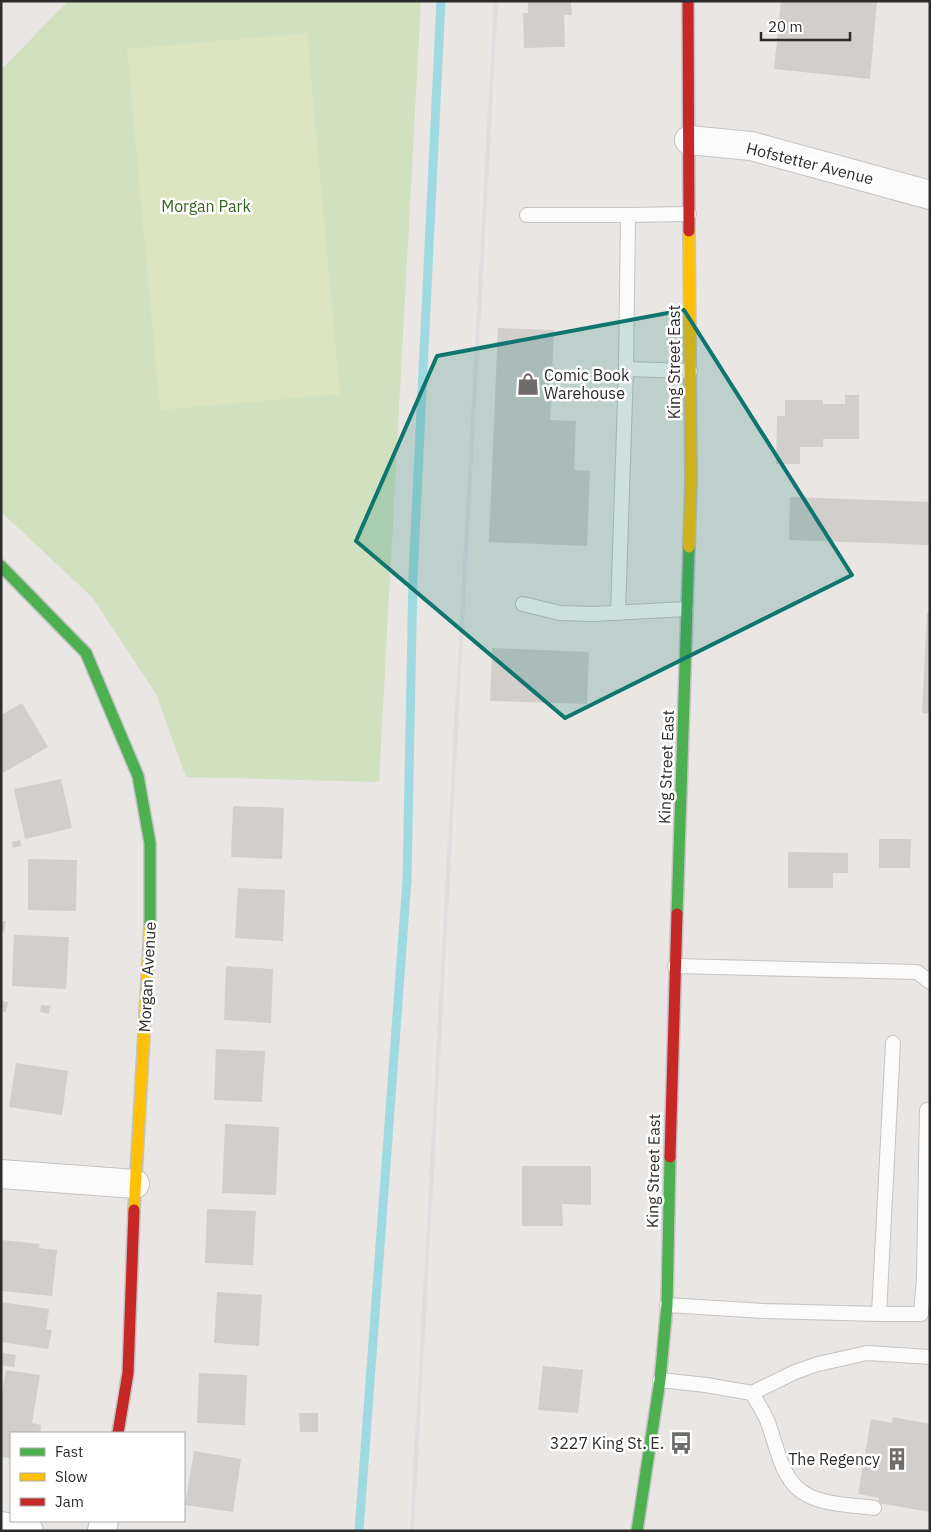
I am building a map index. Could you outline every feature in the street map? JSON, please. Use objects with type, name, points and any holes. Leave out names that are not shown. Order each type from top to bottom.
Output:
[{"type":"main road","name":"King Street East","points":[[637,1531],[660,1380],[667,1305],[675,966],[691,480],[688,1]]},
{"type":"main road","name":"Morgan Avenue","points":[[1,566],[86,653],[138,776],[150,843],[152,905],[135,1184],[128,1374],[118,1432]]},
{"type":"street","name":"Hofstetter Avenue","points":[[689,140],[751,146],[930,195]]},
{"type":"street","points":[[1,1174],[135,1184]]},
{"type":"street","points":[[1,1526],[29,1531]]},
{"type":"lane","points":[[527,215],[689,214]]},
{"type":"lane","points":[[618,612],[626,368],[628,215]]},
{"type":"lane","points":[[626,368],[690,371]]},
{"type":"lane","points":[[523,604],[560,613],[593,614],[686,609]]},
{"type":"lane","points":[[675,966],[917,972],[930,982]]},
{"type":"lane","points":[[879,1314],[893,1043]]},
{"type":"lane","points":[[667,1305],[765,1311],[921,1314],[924,1277],[927,1110]]},
{"type":"lane","points":[[660,1380],[752,1393],[803,1369],[867,1353],[930,1358]]},
{"type":"lane","points":[[752,1393],[766,1420],[782,1466],[790,1480],[800,1491],[821,1500],[874,1508]]},
{"type":"highlighted area","points":[[684,310],[852,575],[565,718],[356,541],[437,356]]},
{"type":"green space","name":"Morgan Park","points":[[68,1],[421,1],[379,782],[186,777],[156,694],[92,597],[1,512],[1,70]]},
{"type":"green space","points":[[307,33],[340,394],[160,410],[127,49]]},
{"type":"building","points":[[528,1],[571,1],[572,15],[564,15],[565,47],[524,48],[523,13],[528,13]]},
{"type":"building","points":[[781,1],[877,1],[870,79],[774,69]]},
{"type":"building","points":[[498,328],[554,330],[550,420],[576,421],[574,470],[590,471],[587,546],[489,542]]},
{"type":"building","points":[[845,395],[859,395],[859,439],[823,439],[823,447],[800,447],[800,464],[776,464],[777,416],[785,416],[785,400],[823,400],[823,404],[845,404]]},
{"type":"building","points":[[790,497],[930,502],[930,545],[789,540]]},
{"type":"building","points":[[927,613],[930,613],[930,714],[922,713]]},
{"type":"building","points":[[492,648],[589,652],[587,704],[490,701]]},
{"type":"building","points":[[22,703],[48,747],[1,774],[1,715]]},
{"type":"building","points":[[61,779],[72,828],[25,839],[14,789]]},
{"type":"building","points":[[233,806],[284,808],[282,859],[231,857]]},
{"type":"building","points":[[879,839],[911,839],[910,868],[879,868]]},
{"type":"building","points":[[20,840],[21,846],[13,848],[12,842]]},
{"type":"building","points":[[788,852],[848,853],[848,873],[833,873],[833,888],[788,888]]},
{"type":"building","points":[[28,859],[77,860],[76,911],[28,910]]},
{"type":"building","points":[[238,888],[285,890],[283,941],[235,938]]},
{"type":"building","points":[[1,921],[6,921],[4,932],[1,932]]},
{"type":"building","points":[[14,935],[69,937],[66,989],[12,986]]},
{"type":"building","points":[[226,966],[273,969],[271,1023],[224,1020]]},
{"type":"building","points":[[1,1001],[8,1002],[6,1012],[1,1012]]},
{"type":"building","points":[[41,1005],[50,1006],[49,1014],[40,1012]]},
{"type":"building","points":[[216,1049],[265,1051],[262,1102],[214,1100]]},
{"type":"building","points":[[16,1063],[68,1071],[62,1115],[9,1107]]},
{"type":"building","points":[[225,1124],[279,1127],[276,1195],[222,1193]]},
{"type":"building","points":[[522,1166],[591,1166],[591,1205],[562,1204],[563,1226],[522,1226]]},
{"type":"building","points":[[207,1209],[256,1211],[253,1265],[205,1263]]},
{"type":"building","points":[[2,1240],[40,1244],[39,1248],[57,1250],[52,1296],[1,1291]]},
{"type":"building","points":[[217,1292],[262,1295],[259,1346],[214,1343]]},
{"type":"building","points":[[1,1302],[49,1309],[46,1329],[52,1330],[48,1349],[1,1342]]},
{"type":"building","points":[[3,1353],[16,1355],[14,1367],[1,1365]]},
{"type":"building","points":[[543,1366],[583,1370],[578,1413],[538,1410]]},
{"type":"building","points":[[6,1370],[40,1375],[32,1423],[41,1425],[40,1432],[10,1432],[10,1458],[1,1457],[1,1398]]},
{"type":"building","points":[[199,1373],[247,1375],[245,1425],[197,1423]]},
{"type":"building","points":[[299,1413],[318,1413],[318,1432],[300,1432]]},
{"type":"building","name":"The Regency","points":[[893,1417],[930,1424],[930,1512],[878,1503],[879,1498],[858,1494],[871,1419],[892,1423]]},
{"type":"building","points":[[194,1451],[241,1459],[233,1512],[185,1505]]},
{"type":"waterway","points":[[359,1531],[407,880],[413,576],[441,1]]},
{"type":"railway","points":[[412,1531],[496,1]]},
{"type":"traffic: fast","points":[[677,914],[689,547]]},
{"type":"traffic: fast","points":[[1,566],[86,653],[138,776],[150,843],[150,928]]},
{"type":"traffic: fast","points":[[637,1531],[660,1380],[667,1305],[670,1157]]},
{"type":"traffic: slow","points":[[689,231],[691,480],[689,547]]},
{"type":"traffic: slow","points":[[134,1210],[150,928]]},
{"type":"traffic: jam","points":[[688,1],[689,231]]},
{"type":"traffic: jam","points":[[670,1157],[677,914]]},
{"type":"traffic: jam","points":[[118,1432],[128,1373],[134,1210]]},
{"type":"place","name":"Comic Book Warehouse","points":[[528,384]]},
{"type":"place","name":"3227 King St. E.","points":[[681,1443]]},
{"type":"place","name":"The Regency","points":[[897,1459]]}]
